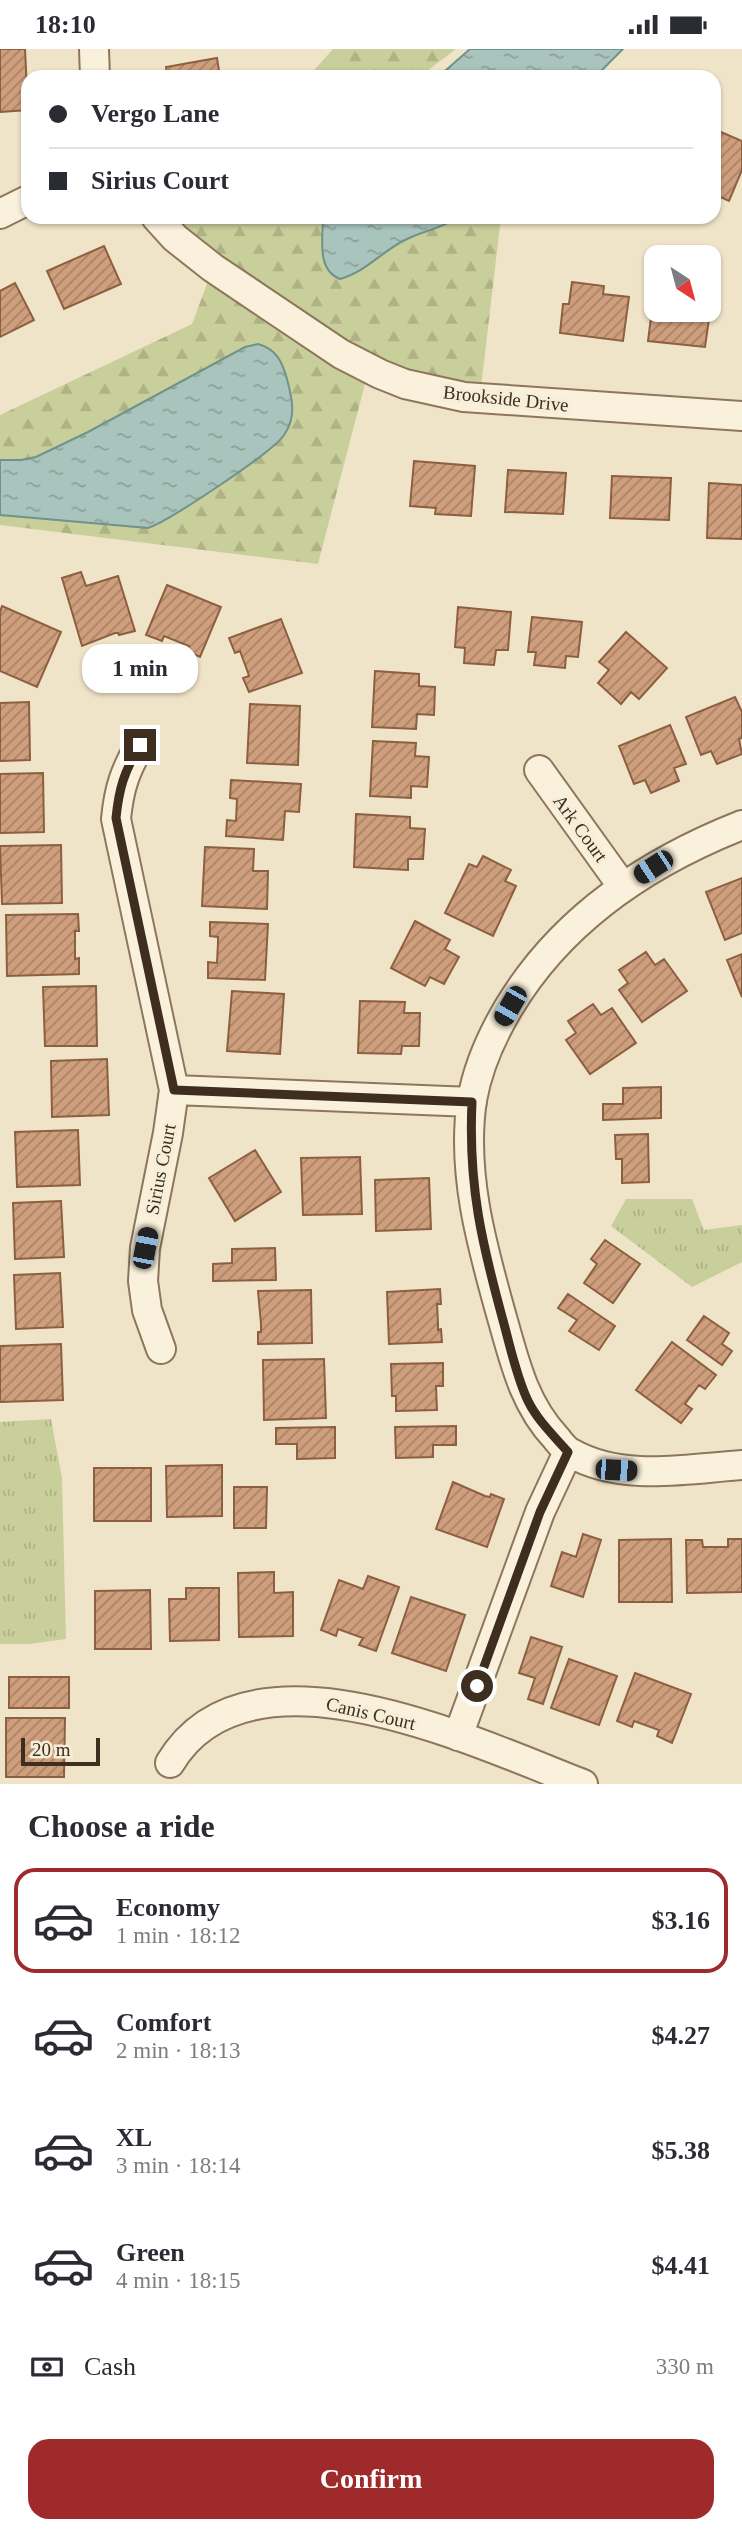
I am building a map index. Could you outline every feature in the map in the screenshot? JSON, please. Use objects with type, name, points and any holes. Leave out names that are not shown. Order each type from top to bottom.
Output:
[{"type":"street","points":[[94,49],[95,70]]},
{"type":"street","points":[[0,214],[21,204]]},
{"type":"street","name":"Brookside Drive","points":[[163,224],[213,268],[341,353],[405,384],[474,398],[742,416]]},
{"type":"street","name":"Sirius Court","points":[[140,745],[127,767],[119,790],[116,818],[174,1090],[145,1248],[143,1281],[148,1310],[161,1349]]},
{"type":"street","name":"Ark Court","points":[[539,770],[623,887]]},
{"type":"street","points":[[742,825],[681,852],[623,887],[593,909],[566,934],[518,993],[488,1044],[472,1102],[472,1177],[488,1268],[528,1401],[548,1430],[568,1452],[616,1470],[644,1471],[742,1465]]},
{"type":"street","points":[[174,1090],[472,1102]]},
{"type":"street","points":[[458,1736],[540,1512],[568,1452]]},
{"type":"street","name":"Canis Court","points":[[170,1763],[182,1743],[203,1727],[232,1712],[269,1703],[306,1700],[375,1710],[458,1736],[583,1784]]},
{"type":"green space","points":[[333,49],[456,49],[428,70],[314,70]]},
{"type":"green space","points":[[177,224],[500,224],[480,396],[367,376],[318,564],[0,525],[0,415],[192,324],[210,276],[163,239]]},
{"type":"green space","points":[[626,1199],[692,1199],[704,1230],[742,1225],[742,1262],[692,1287],[611,1226]]},
{"type":"green space","points":[[51,1419],[62,1478],[66,1639],[29,1644],[0,1644],[0,1422]]},
{"type":"water","points":[[470,49],[623,49],[602,70],[446,70]]},
{"type":"water","points":[[323,224],[447,224],[407,239],[358,271],[340,279],[332,275],[327,268],[322,243]]},
{"type":"water","points":[[258,344],[274,353],[283,367],[292,400],[291,421],[276,444],[220,485],[148,528],[0,515],[0,460],[36,457],[245,347]]},
{"type":"building","points":[[0,49],[25,49],[26,70],[21,70],[21,110],[0,112]]},
{"type":"building","points":[[217,58],[219,70],[166,70],[166,67]]},
{"type":"building","points":[[721,132],[742,141],[742,170],[729,201],[721,197]]},
{"type":"building","points":[[104,246],[121,284],[64,309],[47,271]]},
{"type":"building","points":[[572,282],[604,286],[603,294],[629,297],[623,341],[560,333],[563,304],[569,304]]},
{"type":"building","points":[[15,283],[34,320],[0,337],[0,291]]},
{"type":"building","points":[[650,322],[709,322],[705,347],[648,341]]},
{"type":"building","points":[[414,461],[475,466],[471,516],[435,514],[436,508],[410,506]]},
{"type":"building","points":[[508,470],[566,473],[563,514],[505,512]]},
{"type":"building","points":[[612,476],[671,478],[669,520],[610,518]]},
{"type":"building","points":[[709,483],[742,485],[742,539],[707,538]]},
{"type":"building","points":[[81,572],[86,586],[118,576],[135,631],[119,635],[115,633],[82,646],[62,578]]},
{"type":"building","points":[[167,585],[221,607],[200,657],[187,651],[189,646],[164,636],[162,641],[146,635]]},
{"type":"building","points":[[2,606],[61,632],[37,687],[0,671]]},
{"type":"building","points":[[458,607],[511,612],[508,650],[496,650],[494,665],[464,663],[465,648],[455,647]]},
{"type":"building","points":[[532,617],[582,622],[578,657],[566,656],[565,668],[534,665],[536,652],[528,652]]},
{"type":"building","points":[[281,619],[302,673],[249,692],[243,678],[249,676],[240,651],[235,653],[229,638]]},
{"type":"building","points":[[626,632],[667,668],[639,699],[631,692],[621,704],[598,683],[609,670],[599,662]]},
{"type":"building","points":[[375,671],[419,674],[419,686],[435,687],[434,715],[417,714],[416,729],[372,727]]},
{"type":"building","points":[[735,697],[742,712],[742,738],[739,739],[742,754],[717,764],[711,751],[701,755],[686,717]]},
{"type":"building","points":[[29,702],[30,760],[0,761],[0,703]]},
{"type":"building","points":[[250,704],[300,706],[298,765],[247,763]]},
{"type":"building","points":[[670,725],[686,764],[674,768],[679,781],[651,793],[645,780],[634,784],[619,746]]},
{"type":"building","points":[[373,741],[416,743],[415,756],[429,757],[427,787],[411,786],[411,798],[370,796]]},
{"type":"building","points":[[43,773],[44,832],[0,833],[0,774]]},
{"type":"building","points":[[231,780],[301,784],[299,812],[285,811],[283,840],[226,836],[227,820],[236,821],[237,799],[230,798]]},
{"type":"building","points":[[356,814],[410,817],[410,828],[425,829],[423,859],[408,859],[408,870],[354,867]]},
{"type":"building","points":[[61,845],[62,903],[2,904],[0,846]]},
{"type":"building","points":[[205,847],[254,849],[253,871],[268,871],[267,909],[202,906]]},
{"type":"building","points":[[483,856],[511,870],[505,881],[516,886],[493,936],[445,913],[469,864],[477,867]]},
{"type":"building","points":[[742,878],[742,933],[725,940],[706,892]]},
{"type":"building","points":[[78,914],[79,931],[75,931],[75,959],[79,958],[79,974],[7,976],[6,915]]},
{"type":"building","points":[[415,921],[450,940],[445,949],[459,957],[444,984],[430,977],[425,986],[391,968]]},
{"type":"building","points":[[210,922],[268,924],[265,980],[208,978],[208,962],[217,963],[218,943],[218,937],[210,936]]},
{"type":"building","points":[[646,952],[655,965],[664,959],[687,991],[642,1022],[619,990],[628,983],[619,970]]},
{"type":"building","points":[[742,954],[742,997],[727,960]]},
{"type":"building","points":[[96,986],[97,1046],[45,1046],[43,987]]},
{"type":"building","points":[[232,991],[284,994],[280,1054],[227,1051]]},
{"type":"building","points":[[360,1001],[405,1002],[404,1013],[420,1013],[419,1046],[402,1046],[401,1054],[358,1053]]},
{"type":"building","points":[[593,1004],[601,1015],[612,1008],[636,1043],[590,1074],[566,1040],[576,1033],[568,1021]]},
{"type":"building","points":[[107,1059],[109,1115],[52,1117],[51,1061]]},
{"type":"building","points":[[661,1087],[661,1118],[603,1120],[603,1104],[623,1104],[623,1088]]},
{"type":"building","points":[[78,1130],[80,1185],[17,1187],[15,1132]]},
{"type":"building","points":[[648,1134],[649,1182],[622,1183],[622,1159],[616,1159],[615,1135]]},
{"type":"building","points":[[255,1150],[281,1192],[235,1221],[209,1178]]},
{"type":"building","points":[[360,1157],[362,1214],[303,1215],[301,1158]]},
{"type":"building","points":[[429,1178],[431,1229],[376,1231],[375,1180]]},
{"type":"building","points":[[61,1201],[64,1257],[15,1259],[13,1203]]},
{"type":"building","points":[[605,1240],[640,1264],[613,1303],[584,1283],[597,1264],[591,1259]]},
{"type":"building","points":[[275,1248],[276,1280],[213,1281],[213,1264],[232,1263],[232,1249]]},
{"type":"building","points":[[60,1273],[63,1327],[16,1329],[14,1275]]},
{"type":"building","points":[[440,1289],[441,1304],[437,1304],[438,1330],[441,1329],[442,1342],[389,1344],[387,1292]]},
{"type":"building","points":[[311,1290],[312,1343],[258,1344],[261,1324],[258,1291]]},
{"type":"building","points":[[568,1294],[615,1326],[599,1350],[569,1331],[577,1320],[558,1308]]},
{"type":"building","points":[[704,1316],[729,1333],[722,1344],[732,1351],[722,1365],[687,1340]]},
{"type":"building","points":[[672,1342],[716,1375],[705,1389],[699,1385],[685,1404],[692,1409],[681,1423],[636,1390]]},
{"type":"building","points":[[61,1344],[63,1400],[0,1402],[0,1346]]},
{"type":"building","points":[[324,1359],[326,1418],[264,1420],[263,1360]]},
{"type":"building","points":[[443,1363],[443,1386],[436,1386],[437,1410],[396,1411],[396,1396],[392,1396],[391,1364]]},
{"type":"building","points":[[456,1426],[456,1445],[433,1445],[433,1457],[396,1458],[395,1427]]},
{"type":"building","points":[[335,1427],[335,1458],[297,1459],[297,1444],[276,1444],[276,1428]]},
{"type":"building","points":[[222,1465],[222,1516],[167,1517],[166,1466]]},
{"type":"building","points":[[94,1468],[151,1468],[151,1521],[94,1521]]},
{"type":"building","points":[[453,1482],[485,1496],[490,1497],[491,1494],[504,1499],[487,1547],[436,1529]]},
{"type":"building","points":[[234,1487],[267,1487],[266,1528],[234,1528]]},
{"type":"building","points":[[583,1534],[601,1540],[583,1597],[551,1586],[562,1552],[576,1557]]},
{"type":"building","points":[[671,1539],[672,1602],[619,1602],[619,1540]]},
{"type":"building","points":[[728,1539],[742,1539],[742,1592],[687,1593],[686,1540],[702,1540],[703,1547],[728,1547]]},
{"type":"building","points":[[274,1572],[274,1593],[293,1592],[293,1636],[239,1637],[238,1573]]},
{"type":"building","points":[[368,1576],[399,1587],[376,1651],[359,1645],[363,1638],[338,1629],[336,1636],[321,1630],[339,1580],[363,1589]]},
{"type":"building","points":[[186,1588],[219,1588],[219,1640],[170,1641],[169,1599],[186,1599]]},
{"type":"building","points":[[150,1590],[151,1649],[95,1649],[95,1591]]},
{"type":"building","points":[[411,1597],[465,1615],[446,1671],[392,1653]]},
{"type":"building","points":[[531,1637],[562,1647],[543,1704],[528,1699],[535,1678],[519,1673]]},
{"type":"building","points":[[569,1659],[617,1676],[599,1725],[551,1708]]},
{"type":"building","points":[[635,1673],[691,1694],[672,1743],[657,1736],[659,1730],[634,1721],[632,1727],[617,1721]]},
{"type":"building","points":[[9,1677],[69,1677],[69,1708],[9,1708]]},
{"type":"building","points":[[6,1718],[65,1718],[64,1777],[6,1777]]},
{"type":"route","points":[[140,745],[127,767],[119,790],[116,818],[174,1090],[472,1102],[472,1177],[488,1268],[528,1401],[548,1430],[568,1452],[540,1512],[477,1686]]}]
